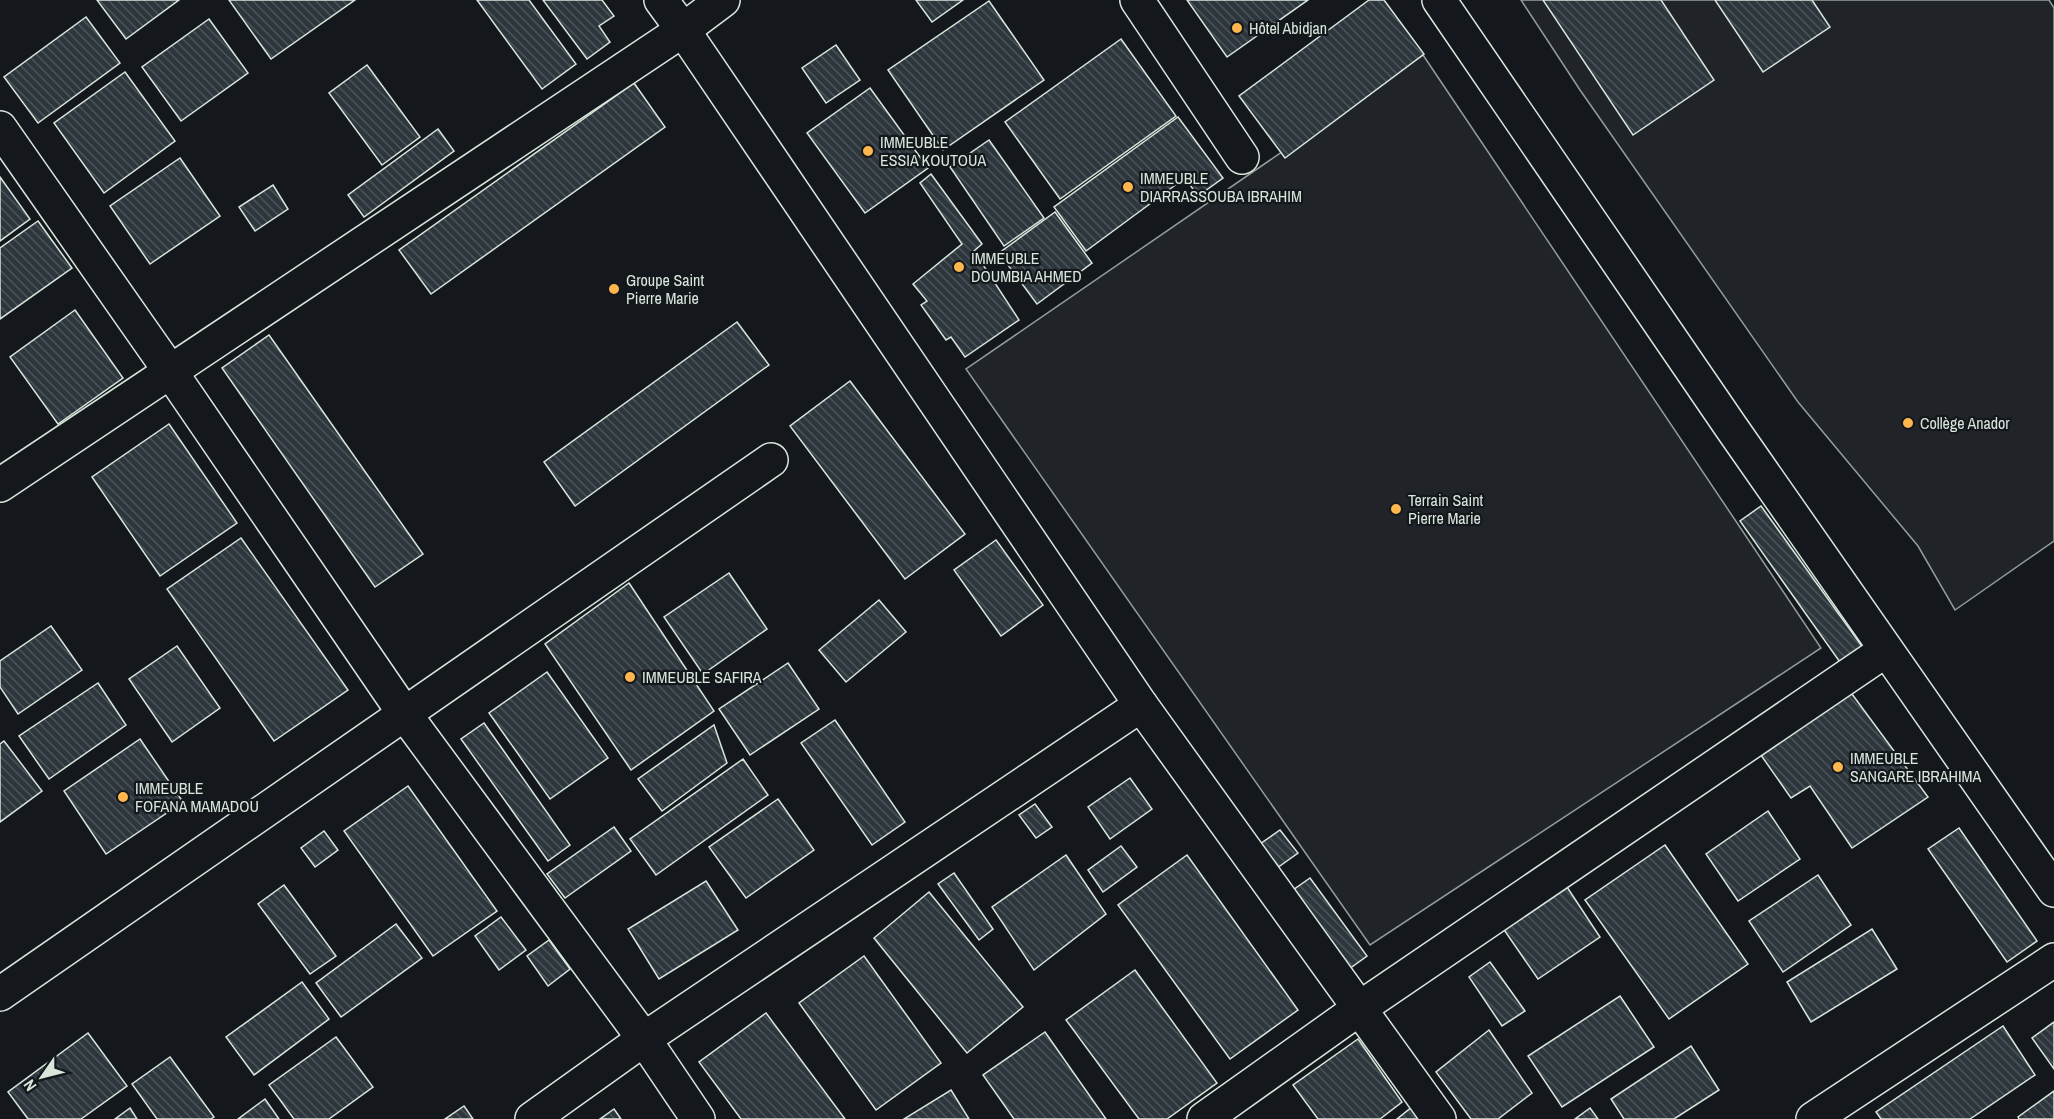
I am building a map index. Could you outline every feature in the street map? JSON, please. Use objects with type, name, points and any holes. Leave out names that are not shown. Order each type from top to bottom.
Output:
[{"type":"street","points":[[661,0],[1142,705],[1439,1119]]},
{"type":"street","points":[[0,485],[683,30],[723,0]]},
{"type":"street","points":[[1137,0],[1242,157]]},
{"type":"street","points":[[1439,0],[1731,427],[2054,890]]},
{"type":"street","points":[[0,128],[404,713],[644,1039],[698,1119]]},
{"type":"street","points":[[0,994],[771,460]]},
{"type":"street","points":[[1204,1119],[1360,1008],[1886,650]]},
{"type":"street","points":[[532,1119],[644,1039],[1142,705]]},
{"type":"street","points":[[1813,1119],[2054,960]]},
{"type":"shaded area","name":"Collège Anador","points":[[1521,0],[2049,0],[2054,8],[2054,541],[1955,610],[1918,546],[1798,402],[1580,90]]},
{"type":"shaded area","name":"Terrain Saint Pierre Marie","points":[[1423,55],[1821,648],[1370,945],[966,369]]},
{"type":"building","points":[[97,0],[179,0],[126,39]]},
{"type":"building","points":[[229,0],[355,0],[271,59]]},
{"type":"building","points":[[477,0],[529,0],[576,64],[542,89]]},
{"type":"building","points":[[543,0],[602,0],[614,16],[599,26],[610,42],[587,59]]},
{"type":"building","points":[[916,0],[963,0],[932,22]]},
{"type":"building","name":"Hôtel Abidjan","points":[[1187,0],[1308,0],[1227,57]]},
{"type":"building","points":[[1369,0],[1384,0],[1424,54],[1285,158],[1239,96]]},
{"type":"building","points":[[1543,0],[1661,0],[1714,80],[1633,135]]},
{"type":"building","points":[[1715,0],[1812,0],[1830,27],[1763,72]]},
{"type":"building","points":[[989,1],[1044,80],[943,150],[888,70]]},
{"type":"building","points":[[86,17],[120,63],[38,123],[4,77]]},
{"type":"building","points":[[209,19],[248,73],[181,121],[142,67]]},
{"type":"building","points":[[1121,39],[1176,116],[1060,199],[1005,122]]},
{"type":"building","points":[[836,45],[860,80],[826,103],[802,68]]},
{"type":"building","points":[[367,65],[420,137],[382,165],[329,93]]},
{"type":"building","points":[[125,72],[175,141],[104,193],[54,123]]},
{"type":"building","points":[[634,83],[665,127],[431,294],[399,250]]},
{"type":"building","name":"IMMEUBLE ESSIA KOUTOUA","points":[[870,88],[928,168],[865,213],[807,133]]},
{"type":"building","name":"IMMEUBLE DIARRASSOUBA IBRAHIM","points":[[1178,117],[1223,178],[1198,196],[1185,178],[1086,251],[1054,207]]},
{"type":"building","points":[[438,129],[454,151],[364,217],[348,195]]},
{"type":"building","points":[[989,140],[1044,218],[1004,246],[950,167]]},
{"type":"building","points":[[180,158],[220,216],[150,264],[110,206]]},
{"type":"building","name":"IMMEUBLE DOUMBIA AHMED","points":[[931,174],[982,244],[974,251],[1019,320],[965,357],[951,337],[946,340],[921,305],[927,301],[913,284],[962,244],[920,183]]},
{"type":"building","points":[[0,177],[30,219],[0,241]]},
{"type":"building","points":[[273,185],[288,209],[255,231],[239,207]]},
{"type":"building","points":[[1055,212],[1092,263],[1037,304],[999,253]]},
{"type":"building","points":[[38,221],[72,268],[0,319],[0,248]]},
{"type":"building","points":[[75,310],[123,378],[58,424],[10,357]]},
{"type":"building","points":[[737,322],[769,365],[575,506],[544,462]]},
{"type":"building","points":[[269,335],[423,554],[375,587],[222,368]]},
{"type":"building","points":[[850,381],[965,534],[905,579],[790,426]]},
{"type":"building","points":[[169,424],[237,523],[160,576],[92,477]]},
{"type":"building","points":[[1761,506],[1864,649],[1842,665],[1740,521]]},
{"type":"building","points":[[241,538],[348,690],[274,741],[167,589]]},
{"type":"building","points":[[996,540],[1043,605],[1001,636],[954,570]]},
{"type":"building","points":[[729,573],[767,629],[703,674],[664,617]]},
{"type":"building","name":"IMMEUBLE SAFIRA","points":[[629,583],[714,711],[631,770],[545,644]]},
{"type":"building","points":[[879,600],[906,632],[846,682],[819,650]]},
{"type":"building","points":[[51,626],[82,670],[18,714],[0,687],[0,661]]},
{"type":"building","points":[[177,646],[220,708],[172,742],[129,679]]},
{"type":"building","points":[[788,663],[819,709],[750,755],[719,709]]},
{"type":"building","points":[[547,672],[608,758],[550,799],[489,713]]},
{"type":"building","points":[[98,683],[126,725],[49,779],[19,736]]},
{"type":"building","name":"IMMEUBLE SANGARE IBRAHIMA","points":[[1849,690],[1928,797],[1852,848],[1810,786],[1791,798],[1756,748]]},
{"type":"building","points":[[835,720],[905,822],[872,845],[801,743]]},
{"type":"building","points":[[484,723],[570,845],[548,861],[461,739]]},
{"type":"building","points":[[714,725],[727,763],[662,811],[638,779]]},
{"type":"building","name":"IMMEUBLE FOFANA MAMADOU","points":[[140,739],[183,802],[106,854],[64,791]]},
{"type":"building","points":[[4,741],[42,791],[0,822],[0,744]]},
{"type":"building","points":[[743,759],[768,795],[656,875],[630,839]]},
{"type":"building","points":[[1130,778],[1152,809],[1110,839],[1088,807]]},
{"type":"building","points":[[408,786],[497,911],[433,956],[344,831]]},
{"type":"building","points":[[778,799],[814,850],[746,898],[709,847]]},
{"type":"building","points":[[1035,804],[1052,827],[1036,838],[1019,815]]},
{"type":"building","points":[[1768,811],[1800,859],[1738,901],[1706,854]]},
{"type":"building","points":[[614,827],[631,851],[565,898],[547,874]]},
{"type":"building","points":[[1959,828],[2037,941],[2007,962],[1928,849]]},
{"type":"building","points":[[1280,830],[1298,853],[1277,868],[1260,844]]},
{"type":"building","points":[[324,831],[338,850],[315,867],[301,848]]},
{"type":"building","points":[[1665,845],[1748,964],[1669,1019],[1585,900]]},
{"type":"building","points":[[1121,846],[1137,867],[1103,892],[1088,870]]},
{"type":"building","points":[[1066,855],[1106,914],[1034,970],[992,907]]},
{"type":"building","points":[[1187,855],[1298,1010],[1230,1059],[1118,905]]},
{"type":"building","points":[[954,873],[993,929],[979,940],[938,884]]},
{"type":"building","points":[[1818,875],[1851,925],[1783,972],[1749,921]]},
{"type":"building","points":[[1310,878],[1367,956],[1349,969],[1293,890]]},
{"type":"building","points":[[706,881],[738,930],[659,979],[628,929]]},
{"type":"building","points":[[1563,881],[1600,937],[1538,979],[1500,924]]},
{"type":"building","points":[[284,885],[336,956],[310,974],[258,904]]},
{"type":"building","points":[[929,892],[1023,1007],[967,1053],[874,938]]},
{"type":"building","points":[[501,917],[526,950],[499,970],[475,936]]},
{"type":"building","points":[[396,924],[422,958],[341,1017],[316,983]]},
{"type":"building","points":[[1872,929],[1897,969],[1811,1022],[1787,982]]},
{"type":"building","points":[[549,940],[570,969],[548,986],[527,956]]},
{"type":"building","points":[[864,956],[941,1063],[876,1110],[799,1003]]},
{"type":"building","points":[[1490,962],[1525,1011],[1502,1026],[1469,977]]},
{"type":"building","points":[[1135,970],[1217,1083],[1167,1119],[1139,1119],[1066,1020]]},
{"type":"building","points":[[302,982],[329,1019],[254,1075],[226,1037]]},
{"type":"building","points":[[1620,996],[1654,1047],[1562,1107],[1528,1056]]},
{"type":"building","points":[[766,1013],[845,1119],[741,1119],[699,1062]]},
{"type":"building","points":[[2054,1022],[2054,1069],[2032,1038]]},
{"type":"building","points":[[2003,1026],[2035,1075],[1970,1119],[1881,1119],[1876,1112]]},
{"type":"building","points":[[1489,1030],[1532,1093],[1498,1119],[1471,1119],[1436,1072]]},
{"type":"building","points":[[1045,1032],[1106,1119],[1014,1119],[983,1075]]},
{"type":"building","points":[[88,1033],[127,1086],[81,1119],[28,1119],[8,1092]]},
{"type":"building","points":[[336,1037],[373,1087],[329,1119],[294,1119],[269,1085]]},
{"type":"building","points":[[1358,1039],[1402,1102],[1380,1119],[1318,1119],[1293,1085]]},
{"type":"building","points":[[1691,1046],[1719,1090],[1674,1119],[1624,1119],[1611,1099]]},
{"type":"building","points":[[170,1057],[214,1117],[211,1119],[157,1119],[132,1084]]},
{"type":"building","points":[[951,1090],[969,1119],[904,1119]]},
{"type":"building","points":[[2054,1091],[2054,1119],[2019,1119],[2018,1117]]},
{"type":"building","points":[[265,1099],[279,1119],[238,1119]]},
{"type":"building","points":[[464,1106],[473,1119],[445,1119]]},
{"type":"building","points":[[1412,1107],[1419,1119],[1397,1119]]},
{"type":"building","points":[[130,1108],[137,1119],[115,1119]]},
{"type":"building","points":[[1590,1108],[1598,1119],[1575,1119]]},
{"type":"building","points":[[614,1109],[621,1119],[600,1119]]},
{"type":"place","name":"Hôtel Abidjan","points":[[1237,28]]},
{"type":"place","name":"IMMEUBLE ESSIA KOUTOUA","points":[[868,151]]},
{"type":"place","name":"IMMEUBLE DIARRASSOUBA IBRAHIM","points":[[1128,187]]},
{"type":"place","name":"IMMEUBLE DOUMBIA AHMED","points":[[959,267]]},
{"type":"place","name":"Groupe Saint Pierre Marie","points":[[614,289]]},
{"type":"place","name":"Collège Anador","points":[[1908,423]]},
{"type":"place","name":"Terrain Saint Pierre Marie","points":[[1396,509]]},
{"type":"place","name":"IMMEUBLE SAFIRA","points":[[630,677]]},
{"type":"place","name":"IMMEUBLE SANGARE IBRAHIMA","points":[[1838,767]]},
{"type":"place","name":"IMMEUBLE FOFANA MAMADOU","points":[[123,797]]}]
